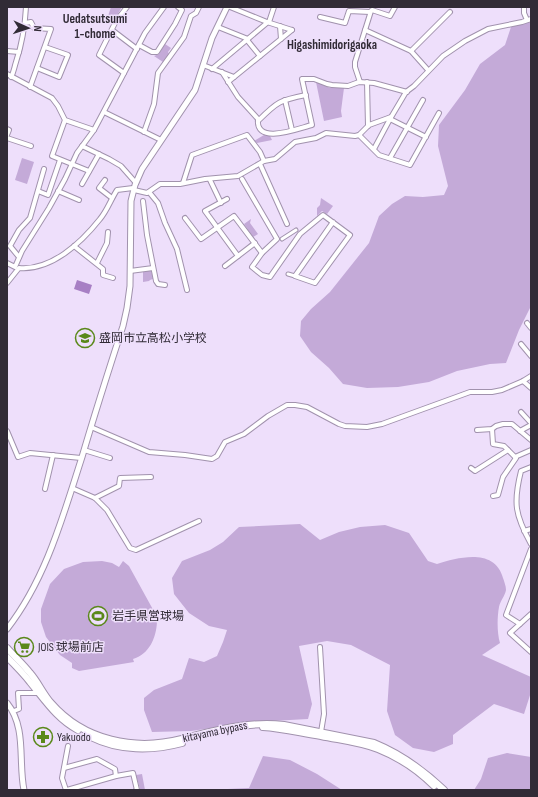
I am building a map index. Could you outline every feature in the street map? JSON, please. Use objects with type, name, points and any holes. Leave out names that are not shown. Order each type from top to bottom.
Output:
[{"type":"highway","name":"kitayama bypass","points":[[7,648],[30,673],[52,704],[63,715],[92,734],[110,740],[128,744],[157,744],[180,740],[235,726],[271,723],[374,743],[415,764],[444,790]]},
{"type":"highway","name":"kitayama bypass","points":[[7,657],[39,693],[53,712],[71,726],[100,742],[134,748],[155,748],[233,730],[262,727],[274,728],[378,749],[413,769],[439,790]]},
{"type":"street","points":[[26,7],[25,23],[19,52],[14,70],[9,76],[52,98],[65,120],[94,130]]},
{"type":"street","points":[[124,73],[99,55],[116,21],[127,7]]},
{"type":"street","points":[[7,263],[15,267],[26,244],[58,191],[82,146],[94,130],[104,112],[145,33],[164,7]]},
{"type":"street","points":[[112,30],[138,47],[152,52],[157,52],[182,10],[178,7]]},
{"type":"street","points":[[144,132],[154,104],[158,73],[184,37],[189,27],[191,16],[196,13],[199,7]]},
{"type":"street","points":[[7,630],[39,579],[50,552],[72,488],[123,326],[127,308],[130,271],[131,201],[133,189],[142,169],[194,90],[227,7]]},
{"type":"street","points":[[228,82],[292,30],[230,7]]},
{"type":"street","points":[[212,69],[269,22],[274,7]]},
{"type":"street","points":[[320,17],[345,23],[349,11],[370,12],[372,10],[376,10],[390,16],[395,7]]},
{"type":"street","points":[[374,149],[406,92],[414,86],[428,70],[443,56],[465,41],[492,28],[529,20],[524,12],[524,7]]},
{"type":"street","points":[[360,82],[355,67],[355,62],[370,12]]},
{"type":"street","points":[[411,51],[450,12]]},
{"type":"street","points":[[25,23],[31,22],[34,28],[51,28],[30,87]]},
{"type":"street","points":[[280,26],[281,39]]},
{"type":"street","points":[[218,27],[247,39],[260,56]]},
{"type":"street","points":[[365,30],[411,51],[428,70]]},
{"type":"street","points":[[37,68],[59,77],[68,55],[45,47]]},
{"type":"street","points":[[7,50],[19,52]]},
{"type":"street","points":[[203,65],[234,77]]},
{"type":"street","points":[[222,72],[238,97],[258,119],[259,128],[264,133],[276,134],[312,125],[302,79],[314,79],[332,85],[348,86],[360,82],[367,82],[380,84],[406,92]]},
{"type":"street","points":[[367,82],[368,126]]},
{"type":"street","points":[[258,119],[259,120],[277,103],[306,95]]},
{"type":"street","points":[[285,100],[292,130]]},
{"type":"street","points":[[390,158],[423,100]]},
{"type":"street","points":[[104,112],[161,140]]},
{"type":"street","points":[[359,134],[379,155],[410,165],[439,113]]},
{"type":"street","points":[[149,192],[160,184],[183,183],[238,176],[262,162],[275,159],[295,142],[316,138],[326,133],[350,136],[359,134],[368,126],[391,118],[426,137]]},
{"type":"street","points":[[65,120],[52,156],[89,172]]},
{"type":"street","points":[[7,129],[7,137],[31,146]]},
{"type":"street","points":[[183,183],[192,155],[247,135],[260,152],[262,162],[287,224]]},
{"type":"street","points":[[82,146],[121,166],[136,183]]},
{"type":"street","points":[[82,184],[99,154]]},
{"type":"street","points":[[48,195],[60,160]]},
{"type":"street","points":[[19,257],[10,246],[19,230],[30,218],[44,169]]},
{"type":"street","points":[[242,179],[279,239]]},
{"type":"street","points":[[105,180],[99,188],[112,198]]},
{"type":"street","points":[[210,180],[221,202]]},
{"type":"street","points":[[7,283],[19,268],[27,269],[38,266],[57,257],[74,246],[101,218],[117,190],[133,189],[149,192],[158,203],[177,249],[187,290]]},
{"type":"street","points":[[38,191],[54,198]]},
{"type":"street","points":[[58,191],[79,200]]},
{"type":"street","points":[[227,199],[206,211],[238,256]]},
{"type":"street","points":[[143,201],[147,239],[156,281],[158,284],[165,285]]},
{"type":"street","points":[[288,274],[316,283],[350,235],[322,215],[300,234],[278,270],[270,277],[262,275],[252,267],[262,253],[279,239],[296,230]]},
{"type":"street","points":[[185,218],[201,239],[234,216],[262,253]]},
{"type":"street","points":[[295,276],[333,222]]},
{"type":"street","points":[[97,263],[106,243],[108,232]]},
{"type":"street","points":[[224,266],[255,243]]},
{"type":"street","points":[[74,246],[97,263],[103,269],[103,275],[113,278]]},
{"type":"street","points":[[130,271],[153,268]]},
{"type":"street","points":[[527,323],[531,328]]},
{"type":"street","points":[[521,344],[531,356]]},
{"type":"street","points":[[91,427],[149,452],[212,459],[217,456],[225,442],[244,434],[268,416],[287,405],[295,404],[307,408],[345,426],[368,427],[382,424],[470,392],[492,392],[502,390],[531,376]]},
{"type":"street","points":[[523,381],[531,388]]},
{"type":"street","points":[[520,431],[531,424],[521,412]]},
{"type":"street","points":[[477,430],[492,429],[496,426],[512,424],[531,440]]},
{"type":"street","points":[[492,429],[493,444],[504,446],[515,457]]},
{"type":"street","points":[[7,431],[18,457],[30,453],[81,458]]},
{"type":"street","points":[[84,450],[110,458]]},
{"type":"street","points":[[471,468],[475,471],[508,450]]},
{"type":"street","points":[[493,496],[498,495],[501,481],[505,472],[515,460],[515,457],[531,450]]},
{"type":"street","points":[[45,489],[53,455]]},
{"type":"street","points":[[531,468],[521,471],[516,490],[517,512],[524,531],[531,544]]},
{"type":"street","points":[[95,498],[119,486],[120,478],[151,477]]},
{"type":"street","points":[[72,488],[95,498],[107,510],[130,548],[136,550],[199,521]]},
{"type":"street","points":[[524,531],[531,529]]},
{"type":"street","points":[[520,624],[506,615],[531,549]]},
{"type":"street","points":[[531,614],[510,633],[531,652]]},
{"type":"street","points":[[320,647],[324,714],[321,732]]},
{"type":"street","points":[[14,711],[19,709],[18,693],[39,693]]},
{"type":"street","points":[[7,703],[14,711],[21,738],[20,764],[24,790]]},
{"type":"street","points":[[68,746],[62,778],[66,790],[116,776],[133,773],[136,790]]},
{"type":"street","points":[[64,768],[97,759],[115,769],[116,776]]},
{"type":"shaded area","points":[[111,7],[122,7],[114,20],[108,16]]},
{"type":"shaded area","points":[[531,21],[531,306],[519,330],[506,363],[490,364],[457,371],[429,382],[398,387],[367,388],[343,384],[329,368],[311,352],[300,336],[301,321],[311,309],[330,292],[369,243],[379,216],[392,204],[405,196],[423,197],[444,195],[448,186],[438,146],[439,125],[465,90],[480,64],[505,45],[511,27]]},
{"type":"shaded area","points":[[165,44],[171,48],[168,52],[169,54],[163,62],[154,56],[159,54]]},
{"type":"shaded area","points":[[316,82],[330,88],[344,88],[341,111],[342,117],[324,121]]},
{"type":"shaded area","points":[[264,135],[270,136],[272,140],[257,143],[254,141]]},
{"type":"shaded area","points":[[22,158],[34,162],[27,184],[15,180]]},
{"type":"shaded area","points":[[321,198],[333,206],[327,214],[322,211],[317,216],[317,208],[320,205]]},
{"type":"shaded area","points":[[251,219],[250,223],[258,234],[253,237],[244,224]]},
{"type":"shaded area","points":[[151,270],[153,279],[143,282],[143,272]]},
{"type":"shaded area","points":[[77,280],[92,285],[89,294],[74,289]]},
{"type":"shaded area","points":[[300,524],[320,540],[339,532],[360,527],[385,525],[409,533],[428,561],[437,564],[465,557],[475,557],[492,562],[499,568],[506,590],[498,611],[500,643],[482,655],[531,677],[531,692],[524,714],[494,704],[453,735],[453,744],[434,752],[413,748],[395,735],[387,711],[390,665],[351,645],[327,641],[299,646],[312,704],[308,719],[253,722],[191,731],[152,732],[144,710],[144,698],[154,690],[182,679],[189,658],[204,662],[217,656],[227,630],[209,626],[189,613],[174,594],[172,578],[182,561],[210,550],[223,542],[239,527]]},
{"type":"shaded area","name":"岩手県営球場","points":[[102,561],[112,563],[119,567],[123,561],[129,566],[156,615],[153,617],[157,622],[155,634],[151,645],[143,654],[133,659],[134,662],[79,671],[72,668],[72,663],[60,655],[46,637],[41,622],[41,609],[50,584],[64,569],[83,562]]},
{"type":"shaded area","points":[[507,753],[531,757],[531,790],[474,790],[481,779],[488,758]]},
{"type":"shaded area","points":[[263,756],[290,760],[317,774],[342,790],[206,790],[249,788]]},
{"type":"shaded area","points":[[142,774],[145,790],[140,789],[136,775]]},
{"type":"place","name":"盛岡市立高松小学校","points":[[85,338]]},
{"type":"place","name":"岩手県営球場","points":[[98,616]]},
{"type":"place","name":"JOIS 球場前店","points":[[24,647]]},
{"type":"place","name":"Yakuodo","points":[[43,737]]},
{"type":"district","name":"Uedatsutsumi 1-chome","points":[[95,26]]},
{"type":"district","name":"Higashimidorigaoka","points":[[332,45]]}]
